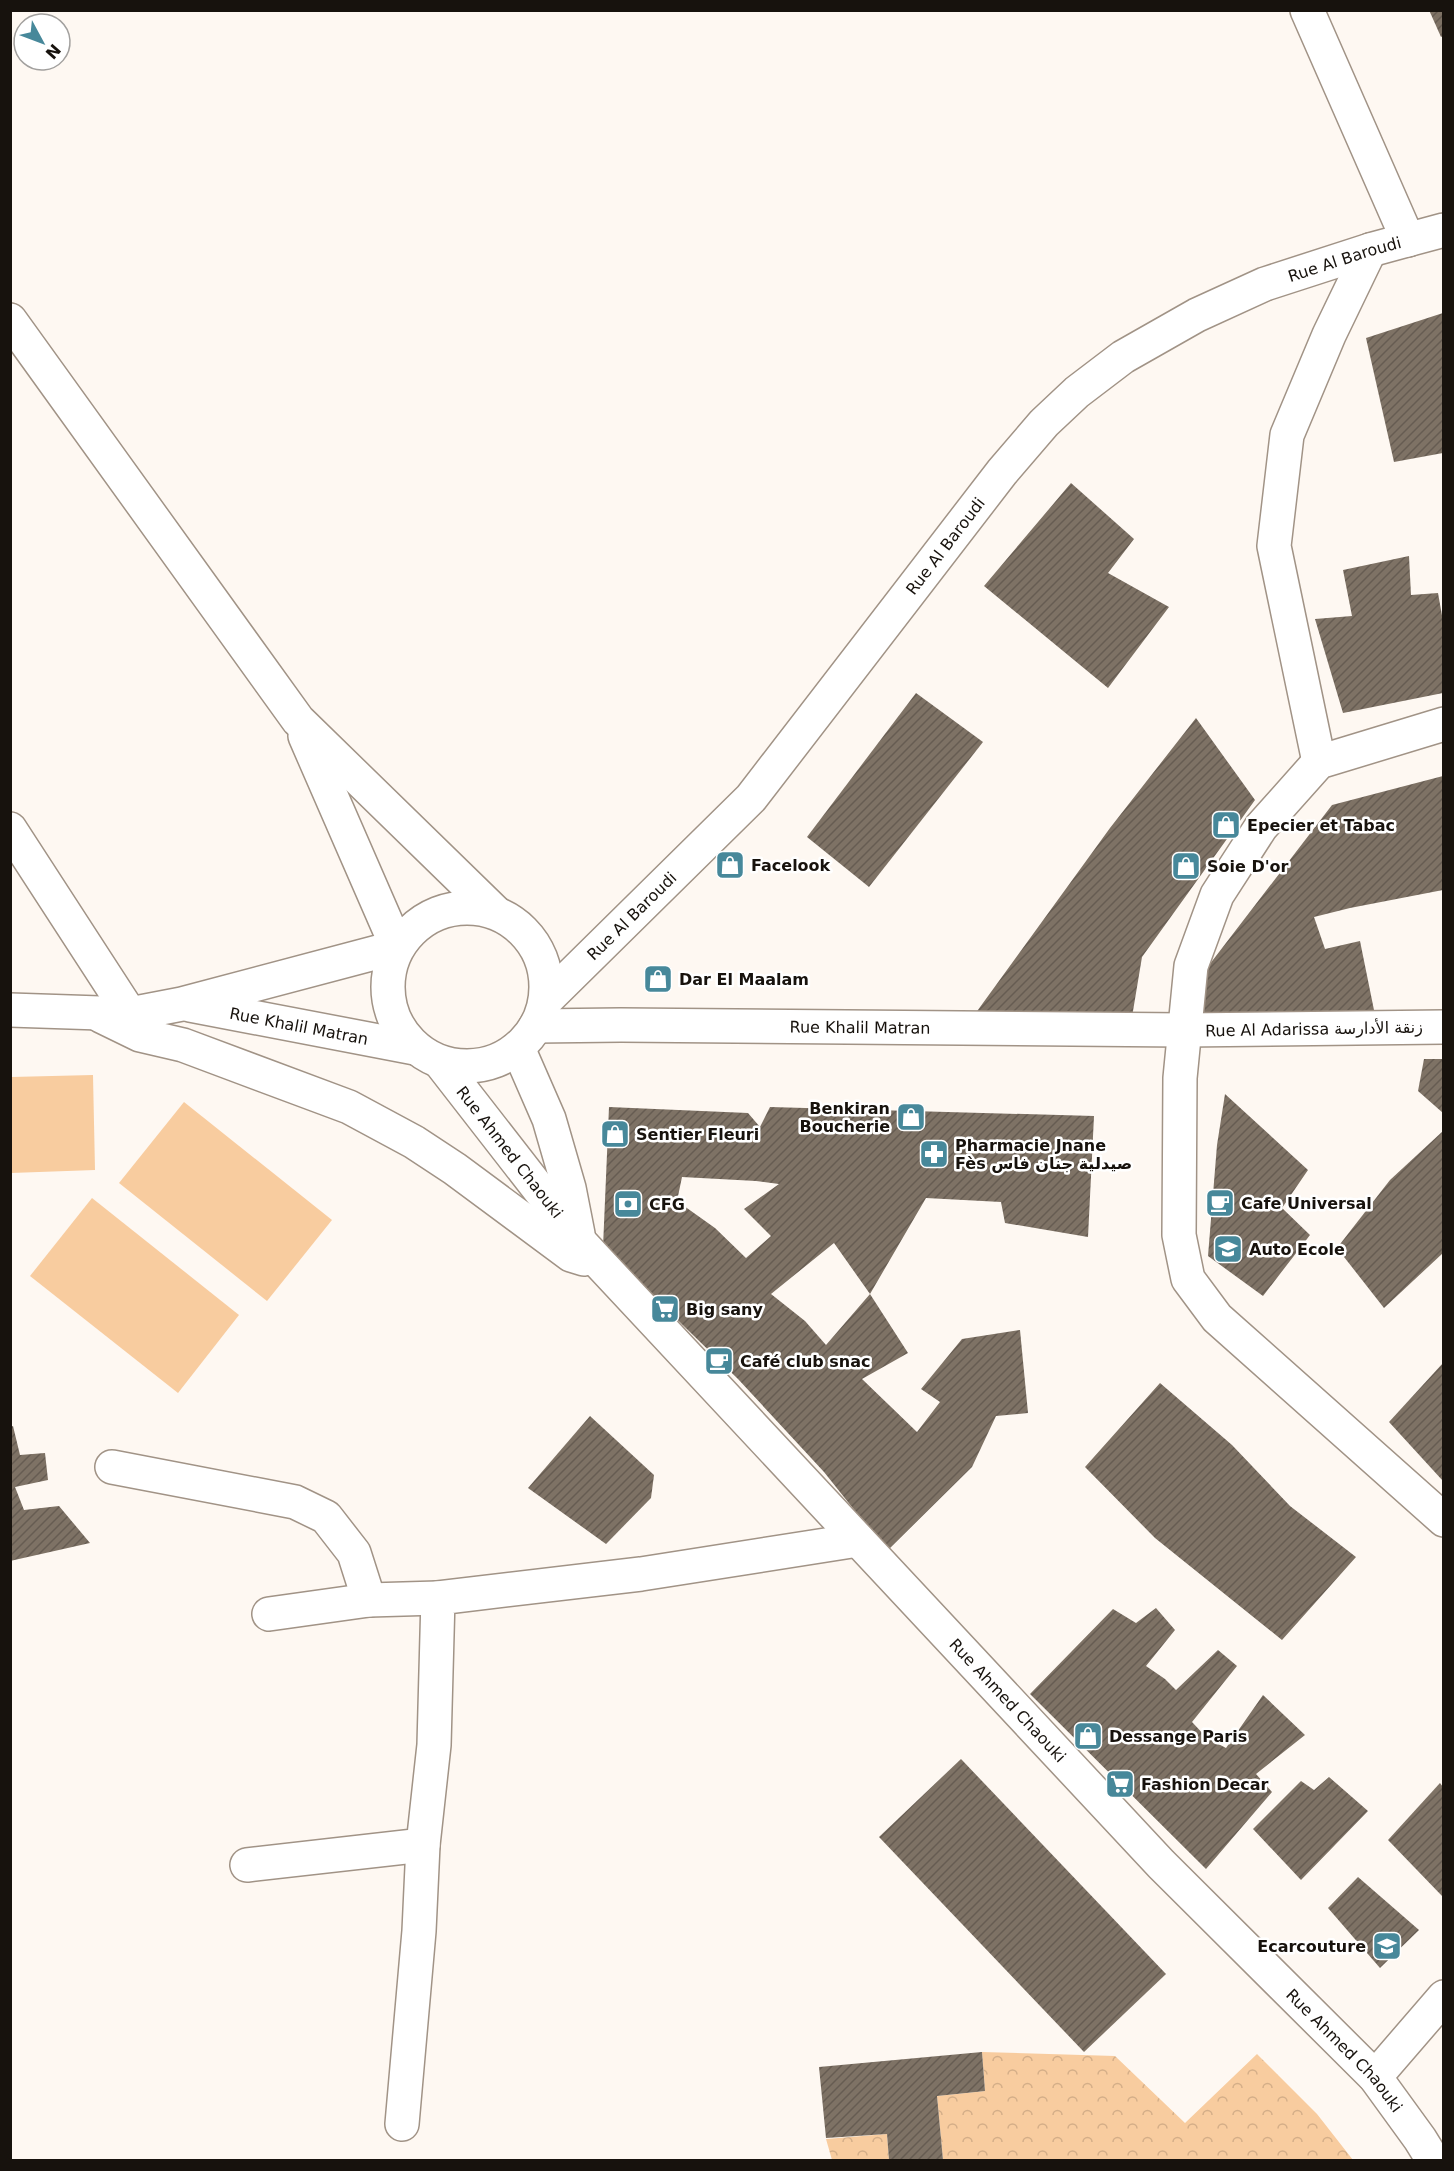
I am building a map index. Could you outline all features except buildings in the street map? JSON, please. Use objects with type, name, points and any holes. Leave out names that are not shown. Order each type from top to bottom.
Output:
[{"type":"street","points":[[1307,10],[1408,240]]},
{"type":"street","name":"Rue Al Baroudi","points":[[533,1025],[751,798],[1002,472],[1044,423],[1077,392],[1124,357],[1208,309],[1265,284],[1370,250],[1443,230]]},
{"type":"street","points":[[1319,762],[1274,546],[1287,435],[1329,335],[1370,250]]},
{"type":"street","points":[[10,320],[298,720],[494,911],[518,925],[536,946],[546,972],[533,1025],[494,1062],[467,1067],[428,1055],[397,1028],[388,1001],[388,973],[397,947],[415,926],[439,912],[467,907],[494,911]]},
{"type":"street","points":[[298,720],[397,947]]},
{"type":"street","points":[[1443,724],[1319,762],[1261,827],[1217,895],[1191,966],[1180,1078],[1179,1235],[1188,1280],[1217,1318],[1443,1520]]},
{"type":"street","points":[[10,829],[130,1014]]},
{"type":"street","name":"Rue Khalil Matran","points":[[10,1010],[130,1014],[182,1004],[397,947]]},
{"type":"street","name":"Rue Khalil Matran","points":[[182,1004],[428,1055]]},
{"type":"street","points":[[92,1011],[140,1035],[183,1045],[349,1107],[414,1142],[455,1169],[571,1255],[603,1267]]},
{"type":"street","name":"Rue Khalil Matran","points":[[533,1025],[1184,1030]]},
{"type":"street","name":"Rue Ahmed Chaouki","points":[[533,1025],[549,1119],[569,1188],[580,1242]]},
{"type":"street","name":"Rue Al Adarissa زنقة الأدارسة","points":[[1184,1030],[1443,1027]]},
{"type":"street","name":"Rue Ahmed Chaouki","points":[[428,1055],[580,1242],[1161,1864],[1375,2077],[1433,2160]]},
{"type":"street","points":[[112,1467],[295,1502],[326,1517],[354,1553],[369,1600]]},
{"type":"street","points":[[269,1614],[369,1600],[438,1598],[641,1574],[858,1540]]},
{"type":"street","points":[[402,2124],[419,1931],[423,1845],[434,1745],[438,1598]]},
{"type":"street","points":[[247,1865],[423,1845]]},
{"type":"street","points":[[1375,2077],[1443,1997]]},
{"type":"green space","points":[[93,1075],[95,1170],[11,1173],[11,1077]]},
{"type":"green space","points":[[184,1102],[332,1220],[267,1301],[119,1183]]},
{"type":"green space","points":[[92,1198],[239,1315],[178,1393],[30,1276]]},
{"type":"green space","points":[[982,2052],[1115,2056],[1185,2123],[1257,2054],[1317,2114],[1353,2160],[943,2160],[937,2096],[985,2091]]},
{"type":"green space","points":[[887,2134],[889,2160],[832,2160],[826,2139]]},
{"type":"place","name":"Epecier et Tabac","points":[[1226,825]]},
{"type":"place","name":"Facelook","points":[[730,865]]},
{"type":"place","name":"Soie D'or","points":[[1186,866]]},
{"type":"place","name":"Dar El Maalam","points":[[658,979]]},
{"type":"place","name":"Benkiran Boucherie","points":[[911,1117]]},
{"type":"place","name":"Sentier Fleuri","points":[[615,1134]]},
{"type":"place","name":"Pharmacie Jnane Fès صيدلية جنان فاس","points":[[934,1154]]},
{"type":"place","name":"Cafe Universal","points":[[1220,1203]]},
{"type":"place","name":"CFG","points":[[628,1204]]},
{"type":"place","name":"Auto Ecole","points":[[1228,1249]]},
{"type":"place","name":"Big sany","points":[[665,1309]]},
{"type":"place","name":"Café club snac","points":[[719,1361]]},
{"type":"place","name":"Dessange Paris","points":[[1088,1736]]},
{"type":"place","name":"Fashion Decar","points":[[1120,1784]]},
{"type":"place","name":"Ecarcouture","points":[[1387,1946]]}]
